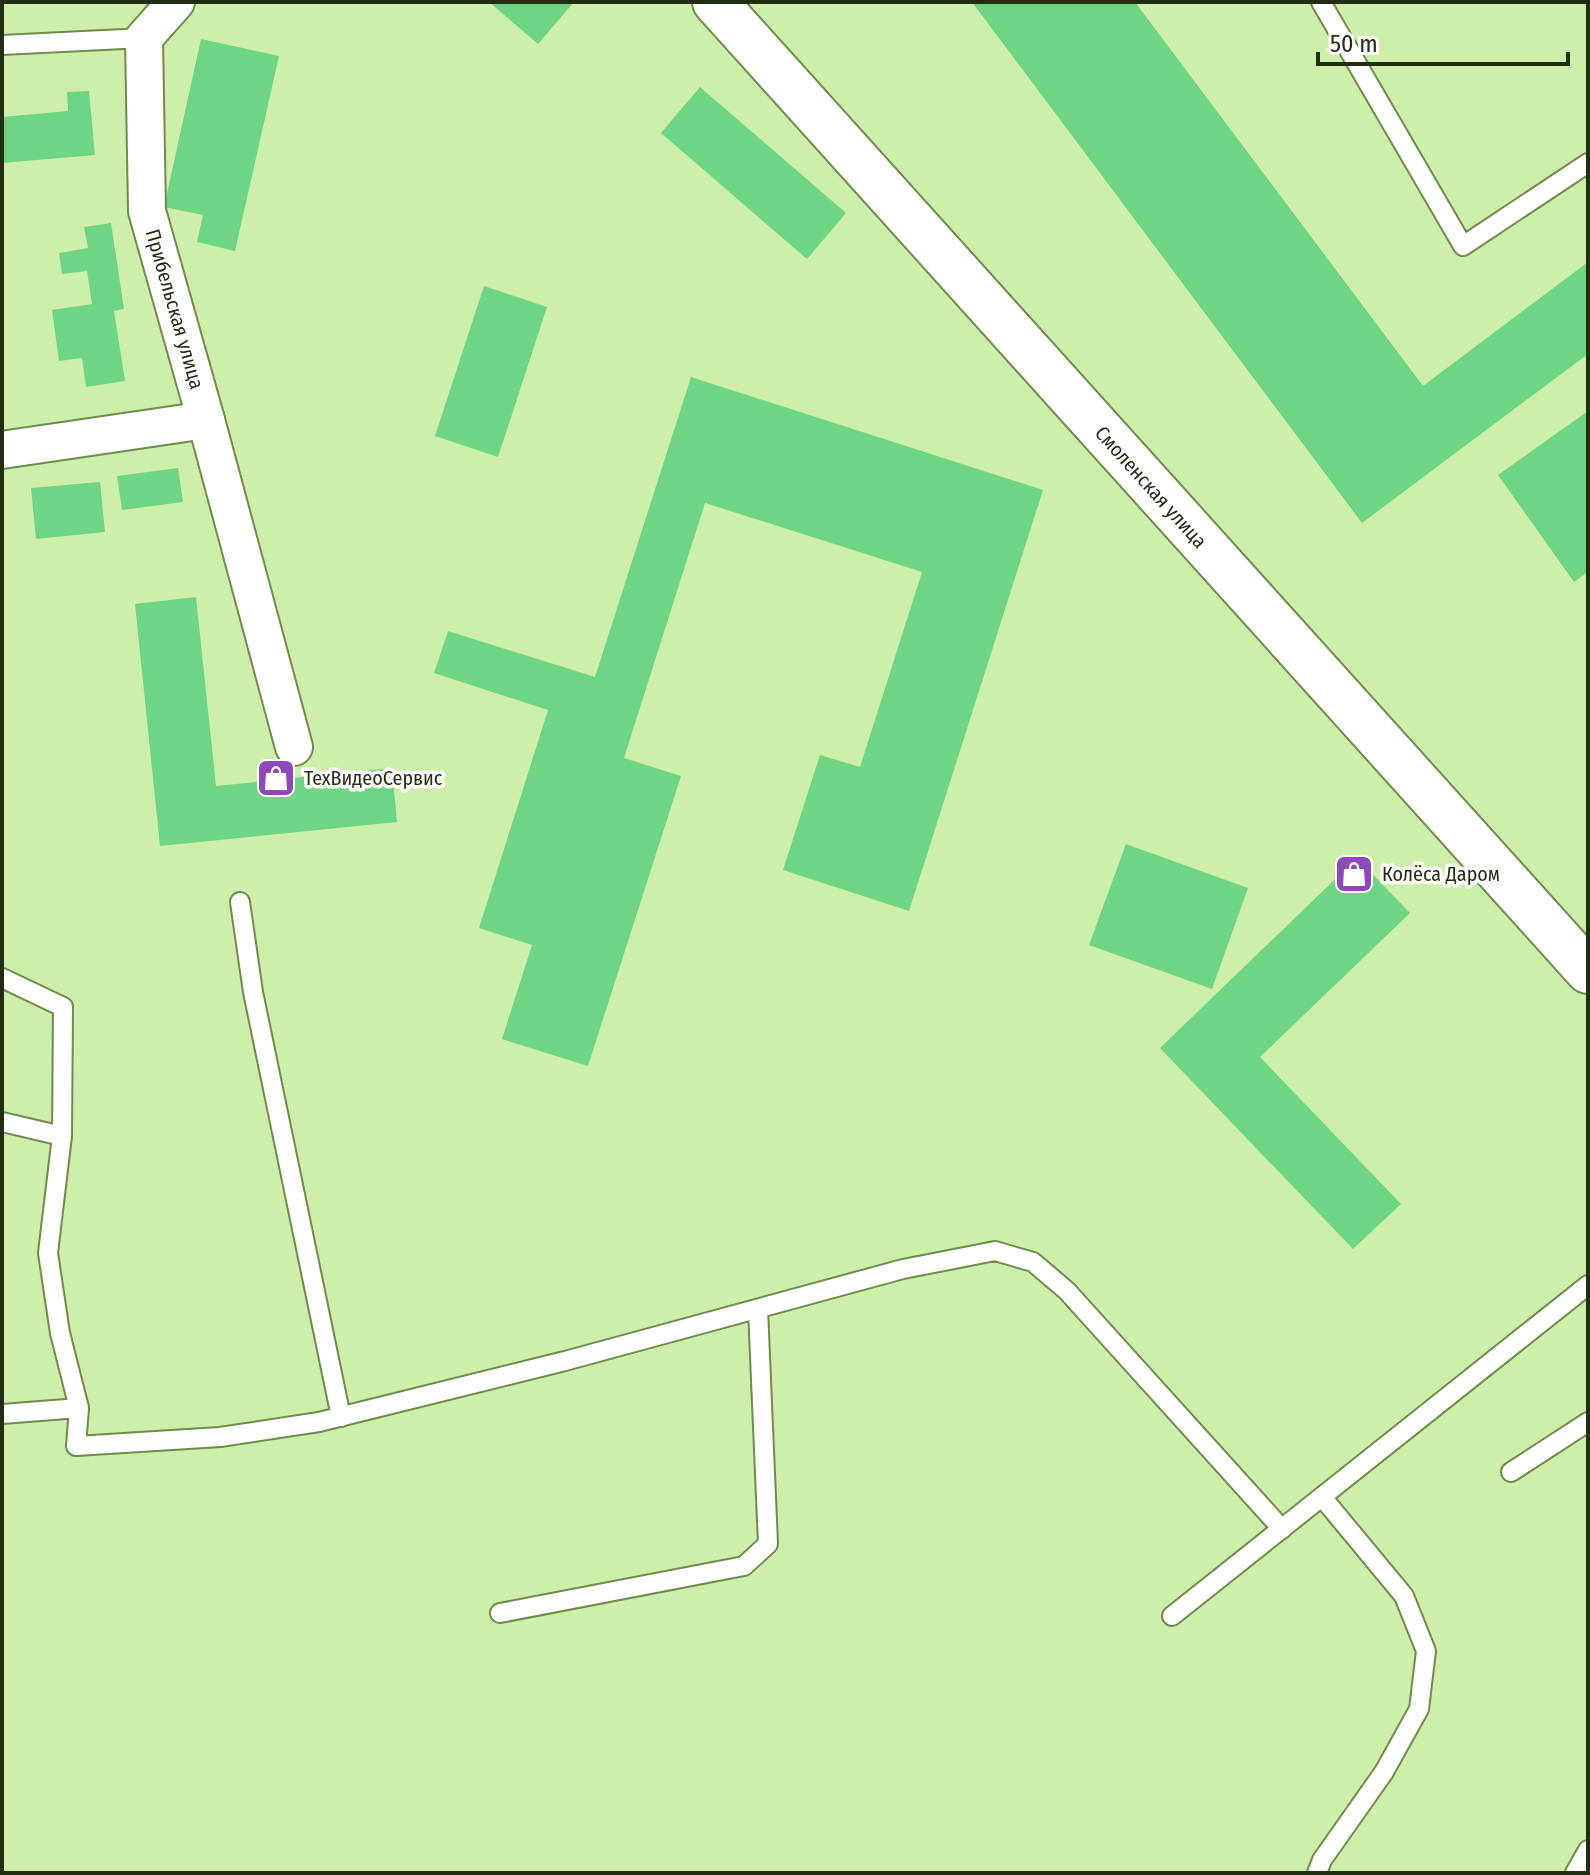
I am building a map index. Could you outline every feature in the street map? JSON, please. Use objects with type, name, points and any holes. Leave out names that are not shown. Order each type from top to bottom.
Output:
[{"type":"main road","name":"Смоленская улица","points":[[715,2],[1588,971]]},
{"type":"street","points":[[144,38],[176,2]]},
{"type":"street","name":"Прибельская улица","points":[[144,38],[147,211],[294,747]]},
{"type":"street","points":[[2,450],[206,420]]},
{"type":"lane","points":[[1321,2],[1463,246],[1588,163]]},
{"type":"lane","points":[[2,45],[144,38]]},
{"type":"lane","points":[[240,902],[253,992],[341,1417]]},
{"type":"lane","points":[[2,978],[63,1007],[62,1136],[48,1253],[60,1333],[79,1408],[76,1446],[220,1437],[341,1417],[903,1269],[995,1251],[1033,1262],[1067,1291],[1282,1529]]},
{"type":"lane","points":[[2,1122],[62,1136]]},
{"type":"lane","points":[[1172,1616],[1588,1285]]},
{"type":"lane","points":[[500,1613],[744,1566],[768,1544],[758,1309]]},
{"type":"lane","points":[[2,1414],[79,1408]]},
{"type":"lane","points":[[1511,1472],[1588,1422]]},
{"type":"lane","points":[[1317,1873],[1322,1860],[1384,1772],[1419,1709],[1426,1651],[1404,1596],[1322,1497]]},
{"type":"lane","points":[[1575,1873],[1588,1850]]},
{"type":"building","points":[[489,2],[574,2],[538,44]]},
{"type":"building","points":[[972,2],[1135,2],[1423,386],[1588,262],[1588,354],[1362,523]]},
{"type":"building","points":[[201,39],[279,56],[235,251],[197,242],[203,215],[164,207]]},
{"type":"building","points":[[700,87],[846,213],[807,259],[661,133]]},
{"type":"building","points":[[89,91],[95,155],[2,163],[2,117],[68,111],[67,92]]},
{"type":"building","points":[[111,223],[124,309],[114,311],[125,381],[86,387],[82,358],[59,361],[52,310],[92,304],[87,271],[62,274],[59,253],[88,248],[84,227]]},
{"type":"building","points":[[484,286],[547,307],[498,457],[435,436]]},
{"type":"building","points":[[691,377],[1043,490],[909,911],[783,870],[820,755],[860,767],[922,572],[705,503],[624,758],[681,776],[588,1066],[502,1039],[532,945],[479,928],[548,710],[434,673],[448,631],[595,677]]},
{"type":"building","points":[[1588,411],[1588,572],[1574,582],[1498,475]]},
{"type":"building","points":[[178,468],[183,502],[122,510],[117,476]]},
{"type":"building","points":[[100,482],[105,532],[36,539],[31,488]]},
{"type":"building","points":[[196,597],[216,786],[392,768],[397,822],[160,846],[135,604]]},
{"type":"building","points":[[1126,844],[1248,888],[1212,989],[1089,945]]},
{"type":"building","points":[[1357,858],[1410,913],[1260,1057],[1401,1204],[1353,1249],[1160,1048]]},
{"type":"place","name":"ТехВидеоСервис","points":[[276,778]]},
{"type":"place","name":"Колёса Даром","points":[[1354,874]]}]
